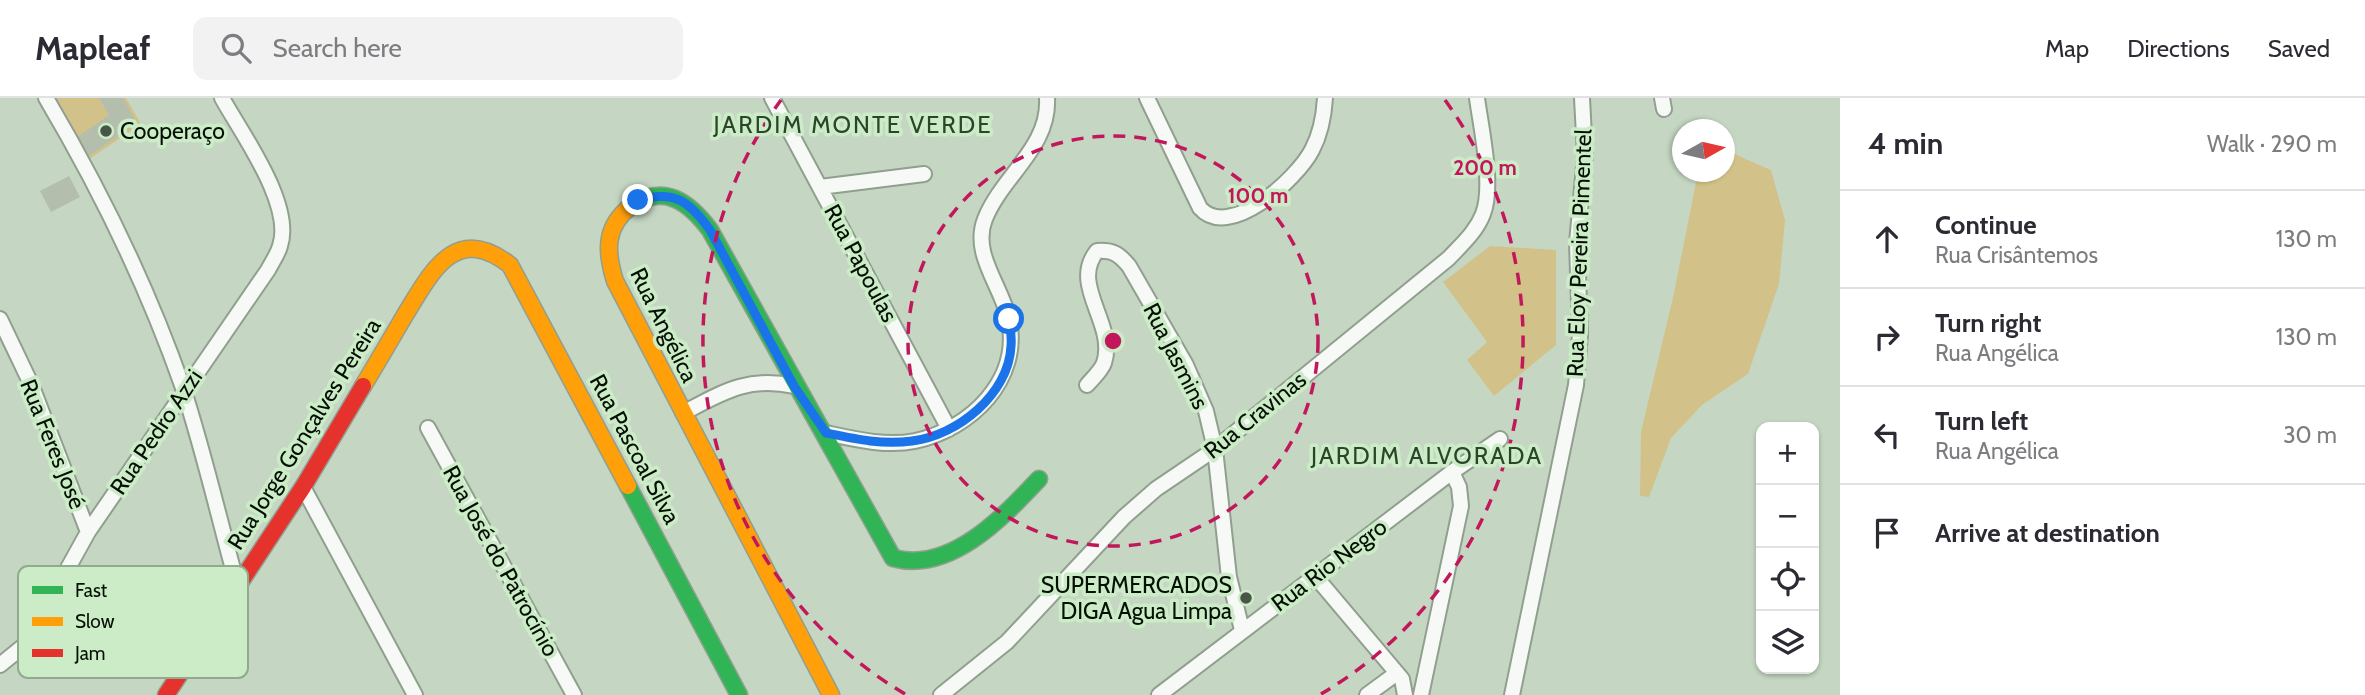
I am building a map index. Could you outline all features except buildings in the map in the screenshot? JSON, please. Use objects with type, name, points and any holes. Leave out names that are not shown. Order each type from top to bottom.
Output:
[{"type":"street","points":[[46,98],[96,183],[163,333],[184,391],[232,566]]},
{"type":"street","name":"Rua Pedro Azzi","points":[[69,566],[88,532],[268,270],[281,245],[279,203],[222,98]]},
{"type":"street","name":"Rua Papoulas","points":[[772,98],[949,429]]},
{"type":"street","points":[[826,433],[870,442],[915,441],[949,429],[987,402],[1003,377],[1011,348],[1009,319],[984,257],[981,240],[985,219],[1037,140],[1048,113],[1047,98]]},
{"type":"street","points":[[1147,98],[1200,208],[1208,217],[1223,220],[1247,211],[1280,187],[1311,152],[1324,114],[1325,98]]},
{"type":"street","name":"Rua Cravinas","points":[[941,695],[1007,642],[1124,517],[1156,489],[1214,449],[1449,258],[1474,231],[1484,212],[1486,187],[1477,98]]},
{"type":"street","name":"Rua Eloy Pereira Pimentel","points":[[1512,695],[1576,385],[1580,334],[1577,243],[1585,155],[1582,98]]},
{"type":"street","points":[[820,187],[924,174]]},
{"type":"street","name":"Rua Angélica","points":[[831,695],[615,281],[607,256],[609,236],[620,216],[638,200],[655,195],[676,197],[695,211],[710,230],[794,386],[826,433],[893,558],[902,564],[917,563],[979,536],[1000,520],[1040,480]]},
{"type":"street","name":"Rua Jorge Gonçalves Pereira","points":[[248,568],[303,487],[435,265],[453,253],[471,247]]},
{"type":"street","name":"Rua Pascoal Silva","points":[[471,247],[492,249],[510,265],[738,695]]},
{"type":"street","name":"Rua Jasmins","points":[[1087,385],[1103,366],[1107,351],[1105,332],[1087,278],[1089,261],[1097,251],[1109,250],[1120,254],[1186,365],[1206,411],[1214,449],[1220,518],[1242,630]]},
{"type":"street","name":"Rua Feres José","points":[[0,318],[31,384],[88,532]]},
{"type":"street","points":[[683,414],[726,390],[748,383],[772,381],[794,386]]},
{"type":"street","name":"Rua José do Patrocínio","points":[[428,428],[574,695]]},
{"type":"street","name":"Rua Rio Negro","points":[[1159,695],[1452,472],[1500,439]]},
{"type":"street","points":[[1421,695],[1461,506],[1459,487],[1452,472]]},
{"type":"street","points":[[303,487],[415,695]]},
{"type":"street","points":[[1315,576],[1399,676],[1405,695]]},
{"type":"street","points":[[1367,695],[1399,676],[1417,677],[1430,658]]},
{"type":"street","name":"Rua Jorge Gonçalves Pereira","points":[[166,695],[177,678]]},
{"type":"shaded area","points":[[49,98],[126,98],[141,124],[85,162]]},
{"type":"shaded area","points":[[1735,154],[1771,170],[1785,220],[1779,284],[1748,374],[1702,405],[1671,438],[1649,497],[1640,496],[1641,432],[1674,293],[1696,182],[1735,182]]},
{"type":"shaded area","points":[[1490,246],[1556,250],[1556,345],[1494,396],[1467,360],[1487,342],[1443,282]]},
{"type":"traffic: fast","points":[[631,206],[654,196],[675,199],[693,211],[710,230],[893,558],[914,561],[935,558],[955,550],[992,525],[1039,479]]},
{"type":"traffic: fast","points":[[628,486],[739,695]]},
{"type":"traffic: slow","points":[[631,206],[616,222],[610,240],[610,260],[615,281],[831,695]]},
{"type":"traffic: slow","points":[[363,386],[435,269],[459,251],[474,249],[491,253],[510,265],[628,486]]},
{"type":"traffic: jam","points":[[248,571],[303,487],[363,386]]},
{"type":"traffic: jam","points":[[166,695],[177,678]]},
{"type":"place","name":"Cooperaço","points":[[106,131]]},
{"type":"place","name":"SUPERMERCADOS DIGA Agua Limpa","points":[[1246,598]]},
{"type":"district","name":"JARDIM MONTE VERDE","points":[[853,124]]},
{"type":"district","name":"JARDIM ALVORADA","points":[[1427,455]]},
{"type":"route","points":[[638,200],[655,195],[676,197],[695,211],[710,230],[794,386],[826,433],[870,442],[915,441],[949,429],[987,402],[1003,377],[1011,348],[1009,319]]}]
